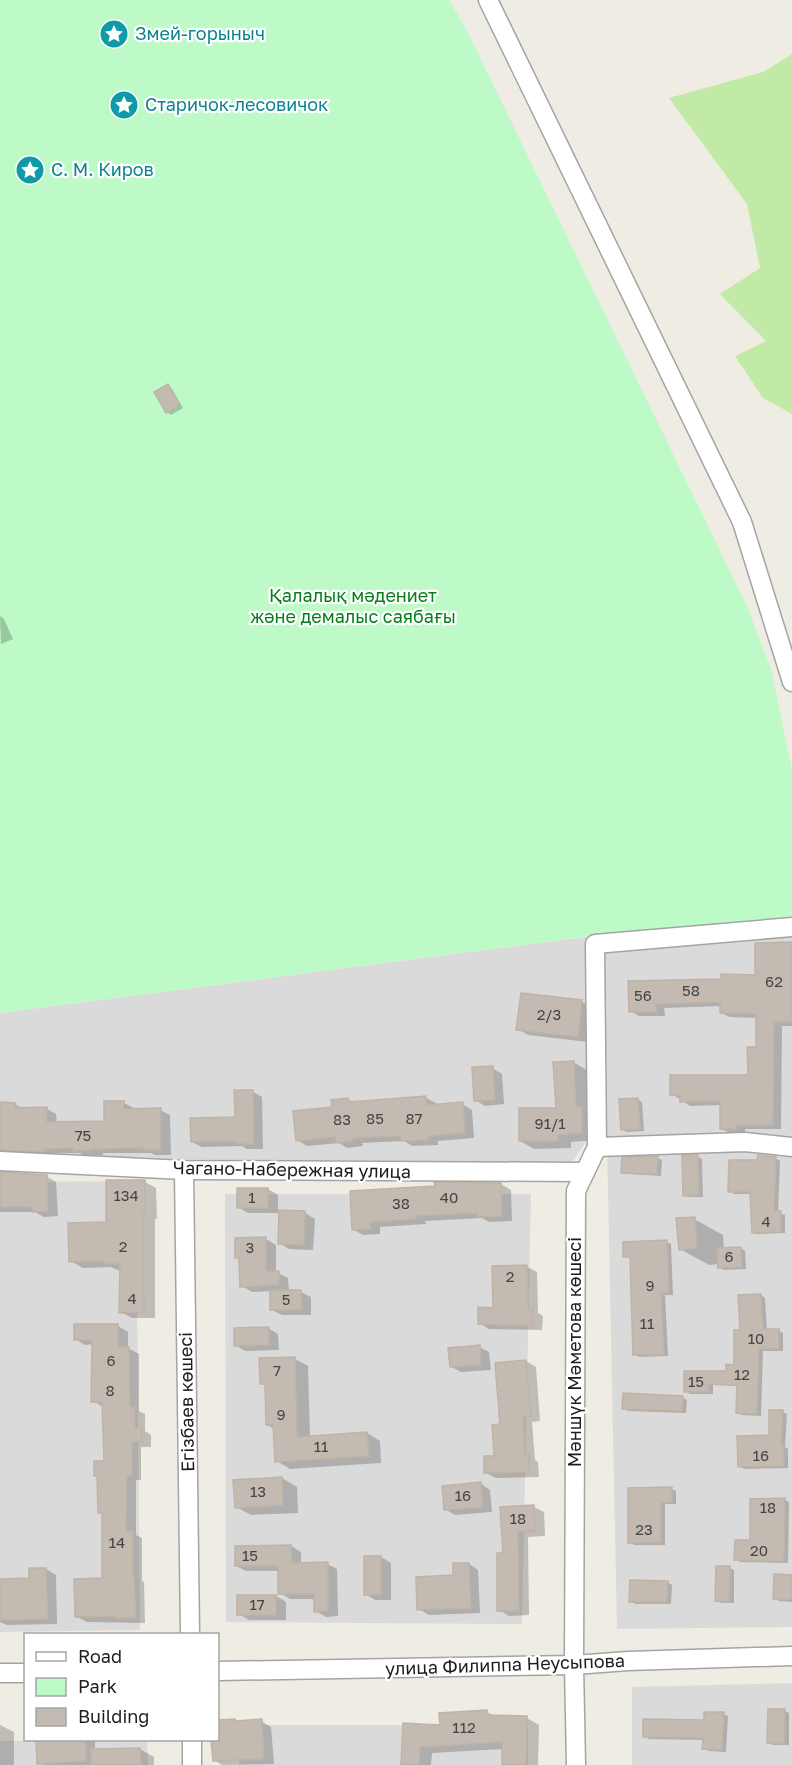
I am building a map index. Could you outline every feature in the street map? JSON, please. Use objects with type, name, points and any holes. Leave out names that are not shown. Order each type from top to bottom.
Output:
[{"type":"street","points":[[488,0],[742,522],[792,682]]},
{"type":"street","name":"Мәншүк Мәметова көшесі","points":[[576,1765],[574,1665],[576,1191],[597,1147],[595,944],[792,927]]},
{"type":"street","points":[[597,1147],[745,1142],[792,1147]]},
{"type":"street","name":"Чагано-Набережная улица","points":[[0,1161],[184,1170],[585,1172]]},
{"type":"street","name":"Егізбаев көшесі","points":[[184,1170],[190,1633]]},
{"type":"street","name":"улица Филиппа Неусыпова","points":[[219,1671],[574,1665],[792,1656]]},
{"type":"street","points":[[0,1674],[24,1673]]},
{"type":"street","points":[[192,1741],[192,1765]]},
{"type":"shaded area","points":[[792,931],[792,1627],[617,1629],[603,948]]},
{"type":"shaded area","points":[[586,937],[588,1139],[572,1162],[0,1158],[0,1013]]},
{"type":"shaded area","points":[[136,1181],[140,1630],[0,1632],[0,1182]]},
{"type":"shaded area","points":[[225,1194],[531,1194],[522,1624],[226,1622]]},
{"type":"shaded area","points":[[792,1683],[792,1765],[632,1765],[632,1687]]},
{"type":"shaded area","points":[[239,1725],[528,1725],[528,1765],[239,1765]]},
{"type":"shaded area","points":[[0,1741],[147,1741],[148,1765],[0,1765]]},
{"type":"green space","name":"Қалалық мәдениет және демалыс саябағы","points":[[0,0],[449,0],[466,29],[747,606],[771,669],[792,770],[792,916],[590,936],[0,1013]]},
{"type":"green space","points":[[792,54],[792,414],[763,398],[735,356],[766,341],[720,294],[760,268],[747,204],[669,98],[763,72]]},
{"type":"building","points":[[168,384],[180,405],[166,413],[154,392]]},
{"type":"building","points":[[792,942],[792,1022],[774,1022],[773,1125],[737,1125],[737,1129],[720,1129],[720,1101],[680,1102],[680,1095],[670,1095],[670,1075],[748,1075],[747,1047],[756,1047],[756,1014],[720,1013],[720,1002],[656,1004],[657,1012],[629,1012],[628,981],[721,979],[721,974],[755,975],[755,943]]},
{"type":"building","points":[[521,993],[582,1000],[578,1037],[516,1030]]},
{"type":"building","points":[[574,1061],[576,1107],[582,1107],[582,1133],[558,1135],[558,1141],[519,1141],[519,1108],[556,1108],[553,1062]]},
{"type":"building","points":[[493,1066],[495,1100],[474,1101],[472,1067]]},
{"type":"building","points":[[234,1090],[253,1090],[254,1144],[236,1144],[236,1141],[191,1142],[190,1118],[235,1117]]},
{"type":"building","points":[[426,1096],[427,1105],[463,1102],[465,1133],[428,1136],[429,1140],[401,1141],[400,1136],[353,1138],[353,1140],[336,1143],[335,1137],[296,1141],[293,1111],[332,1107],[331,1100],[348,1098],[349,1102]]},
{"type":"building","points":[[638,1098],[640,1129],[621,1130],[619,1099]]},
{"type":"building","points":[[104,1101],[124,1101],[124,1109],[161,1108],[161,1150],[143,1150],[143,1148],[73,1151],[73,1148],[45,1149],[46,1152],[0,1150],[0,1102],[15,1103],[15,1108],[47,1107],[47,1122],[104,1121]]},
{"type":"building","points":[[682,1155],[698,1155],[699,1195],[683,1196]]},
{"type":"building","points":[[758,1155],[776,1157],[774,1211],[781,1211],[781,1232],[752,1233],[750,1192],[728,1192],[729,1160],[757,1160]]},
{"type":"building","points":[[658,1156],[657,1174],[621,1173],[622,1157]]},
{"type":"building","points":[[0,1172],[47,1175],[48,1211],[32,1212],[32,1207],[0,1207]]},
{"type":"building","points":[[106,1180],[145,1180],[144,1312],[119,1313],[120,1264],[103,1264],[103,1261],[69,1262],[68,1223],[106,1222]]},
{"type":"building","points":[[434,1182],[501,1183],[502,1216],[477,1217],[477,1213],[416,1216],[416,1219],[370,1222],[371,1229],[352,1230],[350,1191],[435,1186]]},
{"type":"building","points":[[237,1188],[268,1188],[268,1208],[237,1208]]},
{"type":"building","points":[[279,1210],[305,1211],[304,1245],[278,1244]]},
{"type":"building","points":[[695,1217],[697,1248],[679,1250],[676,1218]]},
{"type":"building","points":[[266,1237],[266,1271],[279,1271],[279,1285],[240,1287],[239,1258],[235,1258],[235,1238]]},
{"type":"building","points":[[667,1240],[669,1293],[661,1293],[664,1355],[633,1355],[630,1257],[623,1257],[623,1242]]},
{"type":"building","points":[[741,1247],[742,1267],[718,1268],[717,1248]]},
{"type":"building","points":[[527,1265],[528,1309],[533,1309],[532,1326],[478,1324],[478,1307],[493,1308],[492,1266]]},
{"type":"building","points":[[270,1290],[301,1290],[302,1310],[270,1310]]},
{"type":"building","points":[[761,1294],[763,1329],[779,1329],[779,1349],[759,1349],[757,1414],[736,1413],[737,1385],[708,1384],[709,1392],[684,1392],[684,1371],[726,1371],[726,1364],[734,1365],[734,1330],[740,1330],[738,1295]]},
{"type":"building","points":[[74,1324],[118,1324],[118,1347],[129,1347],[130,1407],[135,1407],[135,1428],[142,1428],[142,1442],[132,1442],[132,1475],[127,1476],[126,1531],[133,1531],[136,1618],[75,1617],[74,1579],[102,1578],[102,1513],[98,1513],[97,1476],[94,1476],[94,1461],[104,1461],[102,1402],[91,1402],[92,1340],[74,1340]]},
{"type":"building","points":[[269,1327],[269,1345],[234,1346],[234,1328]]},
{"type":"building","points":[[480,1345],[481,1365],[450,1367],[448,1348]]},
{"type":"building","points":[[295,1357],[297,1437],[367,1432],[369,1456],[275,1462],[273,1425],[266,1425],[265,1384],[260,1384],[259,1358]]},
{"type":"building","points":[[526,1360],[531,1416],[523,1417],[525,1455],[529,1455],[529,1472],[484,1473],[484,1456],[494,1456],[492,1425],[500,1424],[495,1363]]},
{"type":"building","points":[[623,1393],[683,1396],[682,1411],[622,1409]]},
{"type":"building","points":[[769,1410],[783,1410],[781,1445],[784,1445],[784,1466],[738,1467],[737,1436],[769,1435]]},
{"type":"building","points":[[282,1477],[283,1505],[235,1508],[233,1480]]},
{"type":"building","points":[[481,1482],[483,1507],[444,1510],[442,1486]]},
{"type":"building","points":[[672,1487],[672,1502],[661,1503],[661,1543],[628,1543],[628,1488]]},
{"type":"building","points":[[785,1498],[784,1562],[734,1560],[735,1540],[750,1540],[750,1499]]},
{"type":"building","points":[[534,1505],[535,1531],[518,1532],[519,1611],[497,1611],[497,1553],[503,1553],[500,1507]]},
{"type":"building","points":[[291,1545],[292,1563],[328,1562],[328,1611],[314,1612],[314,1594],[278,1594],[278,1566],[235,1566],[235,1546]]},
{"type":"building","points":[[364,1556],[381,1556],[381,1595],[364,1595]]},
{"type":"building","points":[[453,1563],[469,1563],[471,1608],[417,1610],[416,1577],[453,1575]]},
{"type":"building","points":[[716,1566],[730,1566],[729,1602],[715,1601]]},
{"type":"building","points":[[29,1568],[46,1568],[48,1619],[0,1620],[0,1579],[29,1578]]},
{"type":"building","points":[[774,1574],[792,1575],[792,1600],[773,1599]]},
{"type":"building","points":[[630,1580],[668,1581],[667,1602],[629,1602]]},
{"type":"building","points":[[237,1595],[276,1595],[276,1615],[237,1615]]},
{"type":"building","points":[[768,1709],[785,1709],[784,1744],[767,1743]]},
{"type":"building","points":[[487,1710],[488,1715],[527,1716],[526,1765],[502,1765],[502,1742],[420,1747],[419,1765],[401,1765],[403,1723],[440,1725],[439,1713]]},
{"type":"building","points":[[704,1712],[724,1712],[722,1750],[702,1749],[703,1738],[643,1737],[643,1719],[704,1720]]},
{"type":"building","points":[[262,1719],[264,1759],[213,1761],[211,1741],[219,1741],[219,1720]]},
{"type":"building","points":[[36,1741],[86,1741],[86,1761],[37,1764]]},
{"type":"building","points":[[140,1748],[141,1765],[91,1765],[91,1749]]},
{"type":"place","name":"Змей-горыныч","points":[[114,34]]},
{"type":"place","name":"Старичок-лесовичок","points":[[124,105]]},
{"type":"place","name":"С. М. Киров","points":[[30,170]]}]
